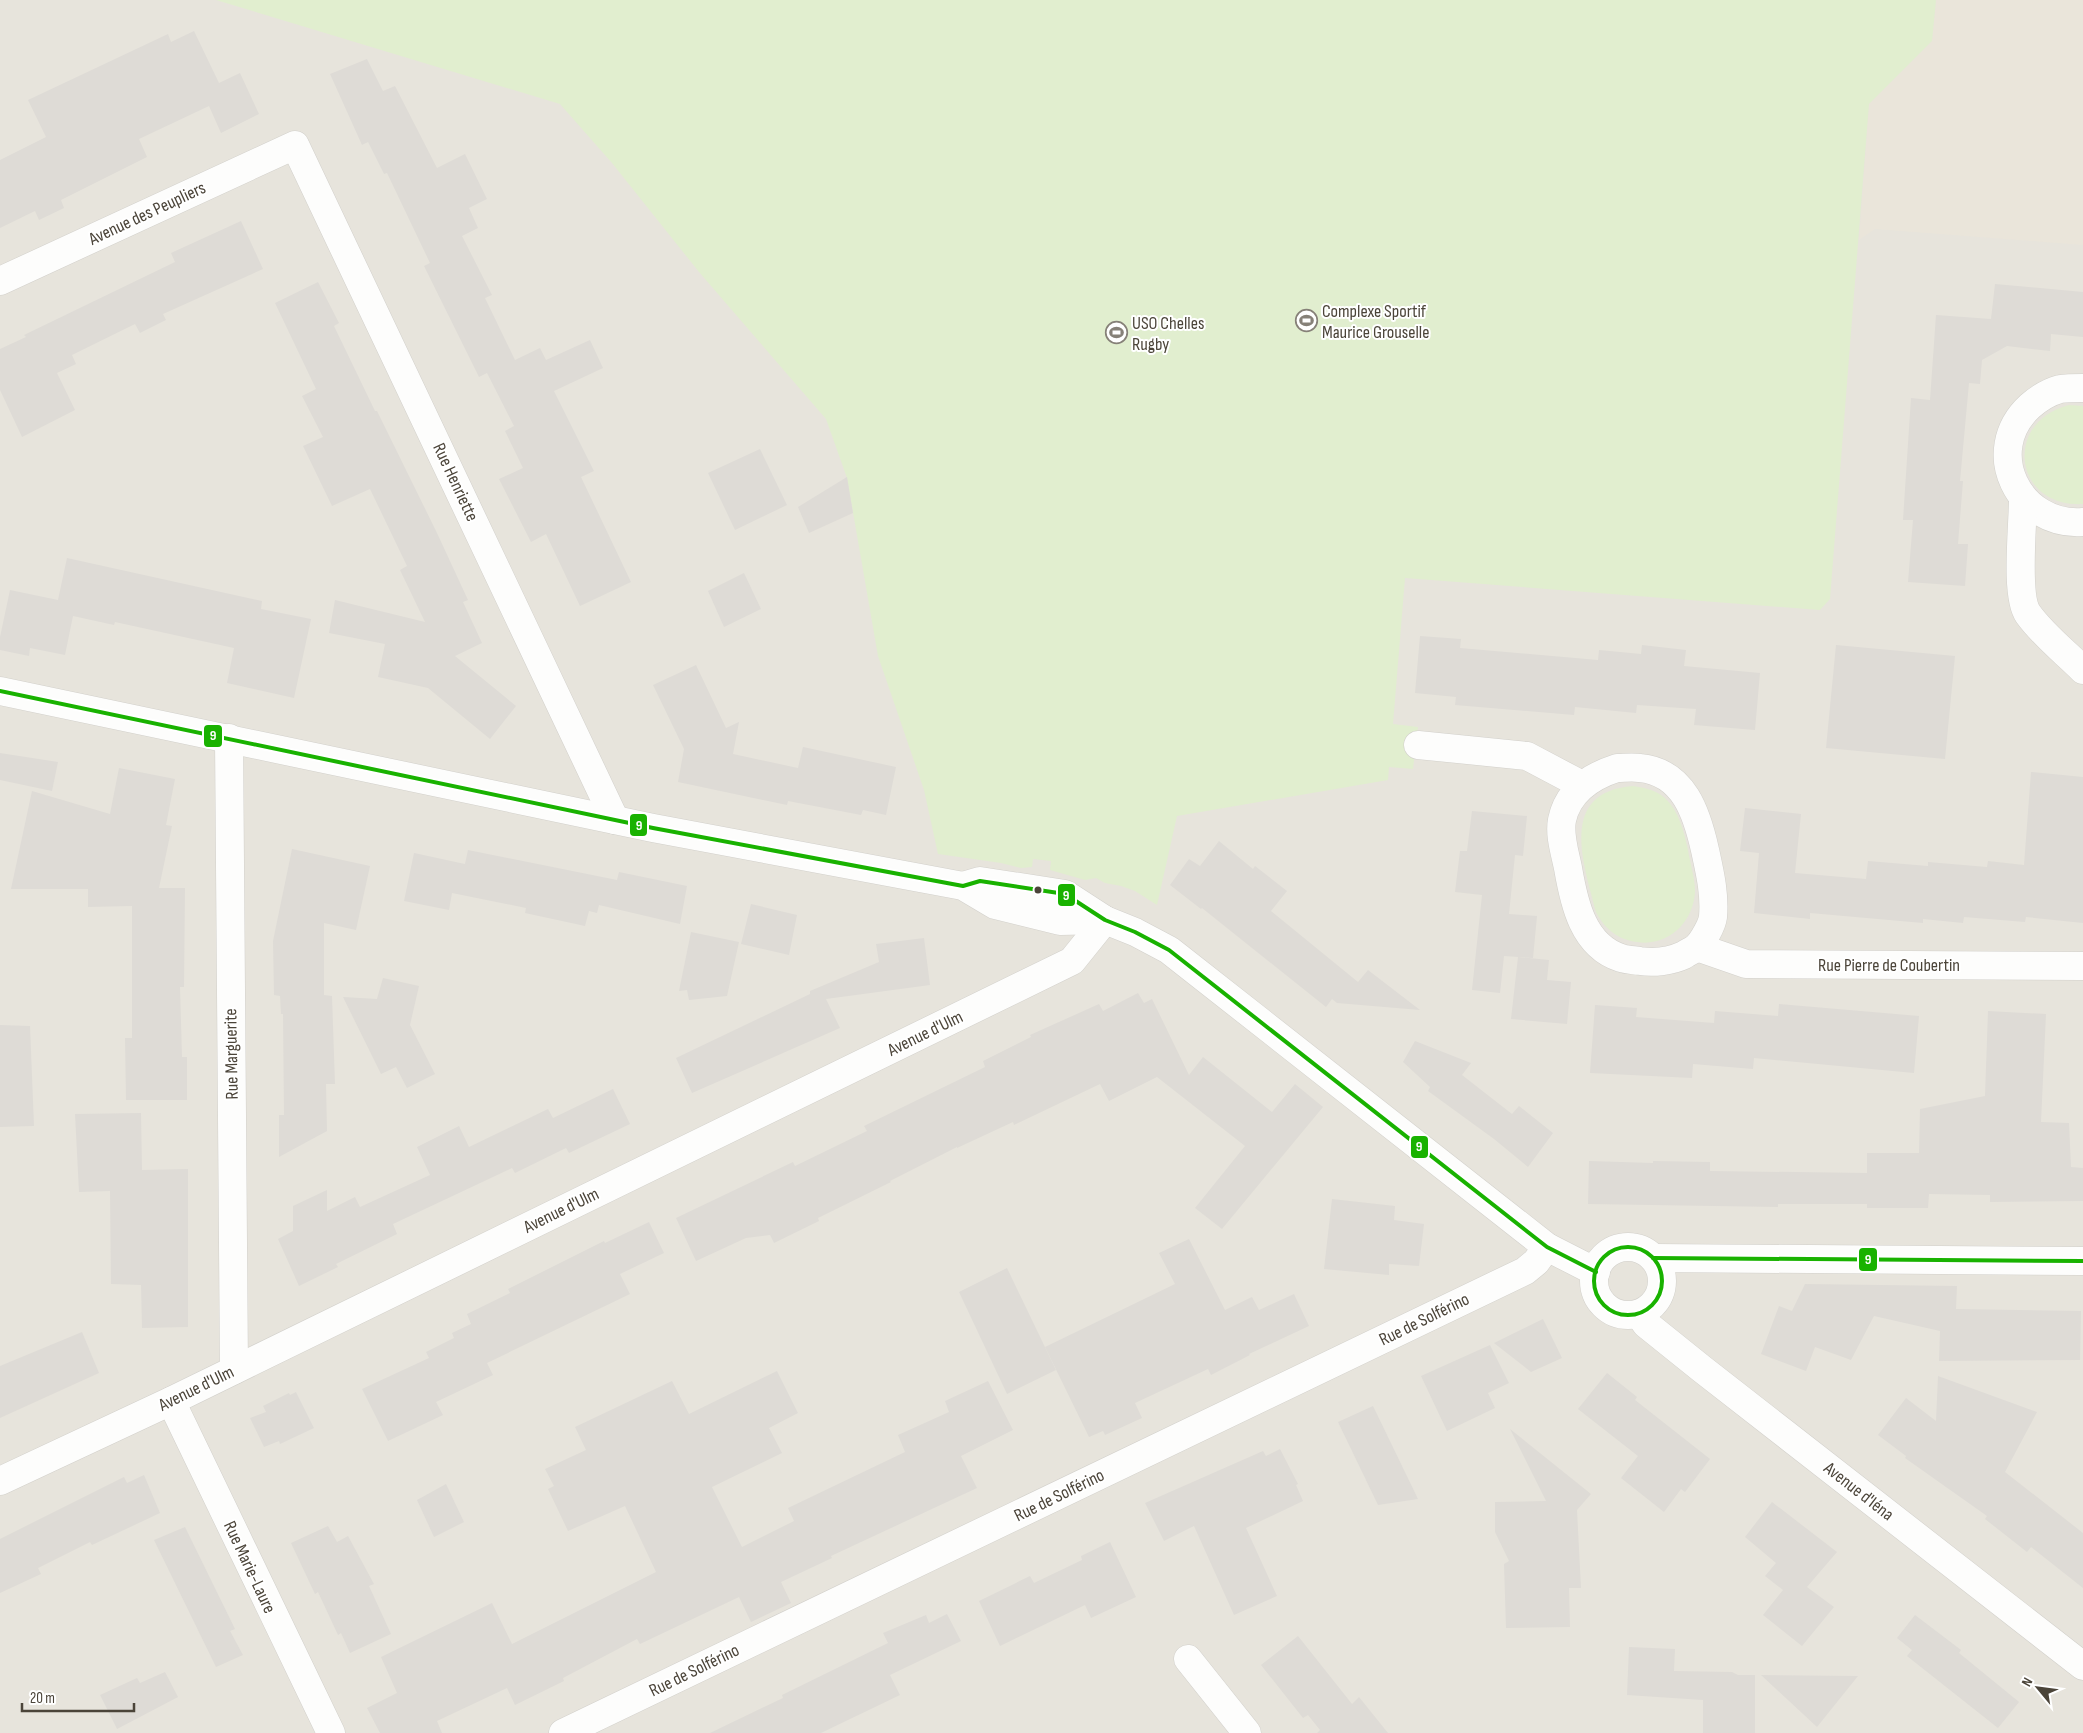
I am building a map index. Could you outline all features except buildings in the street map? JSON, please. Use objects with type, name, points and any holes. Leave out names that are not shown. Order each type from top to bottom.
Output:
[{"type":"street","name":"Avenue des Peupliers","points":[[0,280],[295,145]]},
{"type":"street","name":"Rue Henriette","points":[[295,145],[615,820]]},
{"type":"street","points":[[2083,388],[2059,389],[2039,398],[2022,414],[2010,434],[2007,457],[2012,480],[2023,499],[2039,513],[2059,522],[2083,522]]},
{"type":"street","points":[[2023,499],[2021,597],[2028,614],[2050,639],[2083,670]]},
{"type":"street","points":[[0,691],[653,828],[963,886],[980,881],[1065,894],[1106,920],[1135,932],[1169,950],[1547,1247],[1596,1272]]},
{"type":"street","name":"Rue Marguerite","points":[[228,738],[238,1368]]},
{"type":"street","points":[[1418,745],[1527,756],[1582,785]]},
{"type":"street","points":[[1617,768],[1640,768],[1667,778],[1686,795],[1699,824],[1712,881],[1714,901],[1713,922],[1697,947],[1676,958],[1649,962],[1621,958],[1606,950],[1594,940],[1583,925],[1577,911],[1562,835],[1562,820],[1570,800],[1582,785],[1598,774],[1617,768]]},
{"type":"street","name":"Avenue d'Ulm","points":[[0,1481],[171,1401],[1072,962],[1106,920]]},
{"type":"street","name":"Rue Pierre de Coubertin","points":[[1697,947],[1746,964],[2083,966]]},
{"type":"street","name":"Rue de Solférino","points":[[562,1733],[1525,1271],[1536,1262],[1547,1247]]},
{"type":"street","points":[[1635,1248],[1653,1258],[1660,1267],[1663,1278],[1657,1300],[1649,1308],[1639,1314],[1618,1314],[1602,1302],[1594,1282],[1596,1272],[1600,1263],[1615,1250],[1635,1248]]},
{"type":"street","points":[[1653,1258],[2083,1261]]},
{"type":"street","name":"Avenue d'Iéna","points":[[1639,1314],[1646,1324],[1702,1369],[2083,1666]]},
{"type":"street","name":"Rue Marie-Laure","points":[[171,1401],[331,1733]]},
{"type":"street","points":[[1188,1660],[1247,1733]]},
{"type":"shaded area","points":[[0,0],[2083,0],[2083,1733],[0,1733]]},
{"type":"shaded area","points":[[1936,0],[2083,0],[2083,245],[1875,229],[1859,240],[1869,104],[1932,41]]},
{"type":"green space","name":"Complexe Sportif Maurice Grouselle","points":[[216,0],[1936,0],[1932,41],[1869,104],[1830,599],[1820,610],[1405,578],[1393,724],[1418,727],[1413,769],[1389,767],[1388,780],[1177,816],[1157,905],[1135,891],[1121,886],[1105,883],[1096,878],[1085,880],[1050,870],[1051,861],[1033,859],[1032,867],[1021,868],[1001,863],[938,854],[924,790],[878,656],[847,478],[826,419],[699,272],[612,163],[560,104]]},
{"type":"green space","points":[[2069,405],[2083,406],[2083,504],[2060,502],[2042,493],[2031,479],[2025,462],[2026,445],[2033,428],[2048,414]]},
{"type":"green space","points":[[1633,786],[1658,793],[1674,809],[1685,836],[1695,886],[1690,913],[1684,922],[1669,936],[1659,941],[1648,943],[1624,939],[1612,932],[1603,923],[1596,912],[1582,853],[1582,833],[1585,816],[1593,801],[1609,791]]},
{"type":"transit line","name":"9","points":[[0,691],[653,828],[963,886],[980,881],[1065,894],[1105,920],[1135,932],[1169,950],[1547,1247],[1596,1272]]},
{"type":"transit line","name":"9","points":[[1628,1247],[1641,1250],[1652,1257],[1659,1268],[1662,1281],[1659,1294],[1652,1305],[1641,1312],[1628,1315],[1615,1312],[1604,1305],[1597,1294],[1594,1281],[1597,1268],[1604,1257],[1615,1250],[1628,1247]]},
{"type":"transit line","name":"9","points":[[1653,1258],[2083,1261]]},
{"type":"place","name":"Complexe Sportif Maurice Grouselle","points":[[1306,321]]},
{"type":"place","name":"USO Chelles Rugby","points":[[1116,333]]}]
